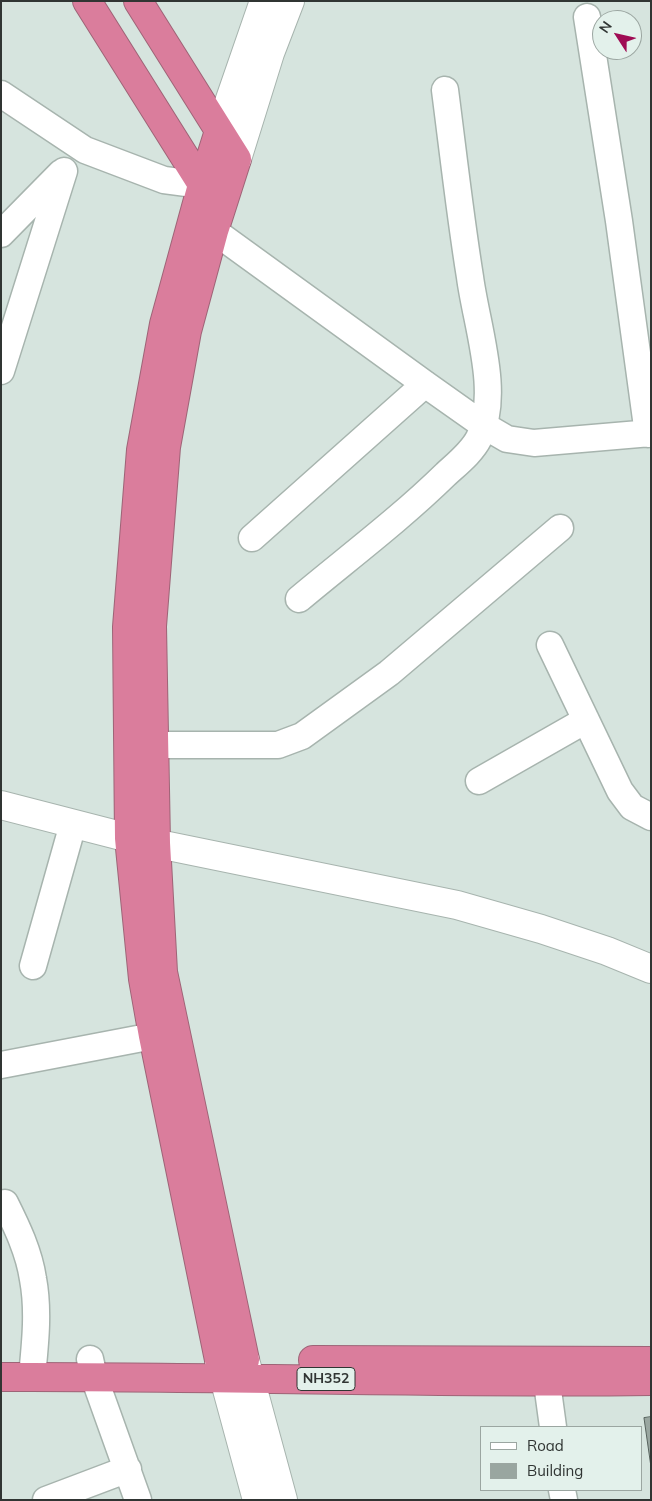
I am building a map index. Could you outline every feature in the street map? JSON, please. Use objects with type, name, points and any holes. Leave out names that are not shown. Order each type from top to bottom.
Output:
[{"type":"highway","points":[[87,1],[202,185],[217,222]]},
{"type":"highway","points":[[138,1],[237,159],[186,331],[166,447],[152,626],[156,843],[163,972],[234,1369]]},
{"type":"highway","points":[[219,131],[202,185],[164,324],[141,450],[127,626],[129,838],[143,979],[153,1036],[234,1369]]},
{"type":"highway","name":"NH352","points":[[1,1358],[33,1368]]},
{"type":"highway","name":"NH352","points":[[545,1372],[651,1361]]},
{"type":"highway","name":"NH352","points":[[1,1376],[33,1368],[234,1369],[545,1372],[651,1382]]},
{"type":"street","points":[[219,131],[264,1]]},
{"type":"street","points":[[237,159],[270,53],[290,1]]},
{"type":"street","points":[[217,222],[425,384],[483,425],[507,439],[534,443],[650,433],[587,17]]},
{"type":"street","points":[[299,599],[425,495],[472,449],[483,425],[487,404],[487,379],[470,279],[445,90]]},
{"type":"street","points":[[1,94],[85,150],[164,180],[202,185]]},
{"type":"street","points":[[1,234],[85,150]]},
{"type":"street","points":[[1,371],[64,171]]},
{"type":"street","points":[[252,538],[425,384]]},
{"type":"street","points":[[154,745],[278,745],[302,736],[389,673],[560,528]]},
{"type":"street","points":[[550,645],[620,791],[627,802],[639,812],[651,817]]},
{"type":"street","points":[[479,780],[586,720]]},
{"type":"street","points":[[1,805],[129,838],[457,906],[541,929],[607,951],[651,969]]},
{"type":"street","points":[[32,966],[73,824]]},
{"type":"street","points":[[1,1065],[153,1036]]},
{"type":"street","points":[[5,1202],[21,1237],[33,1279],[36,1306],[33,1368]]},
{"type":"street","points":[[92,1368],[138,1500]]},
{"type":"street","points":[[234,1369],[257,1500]]},
{"type":"street","points":[[234,1369],[283,1500]]},
{"type":"street","points":[[545,1372],[553,1426]]},
{"type":"street","points":[[46,1500],[128,1469]]},
{"type":"building","points":[[651,1417],[651,1467],[644,1418]]}]
